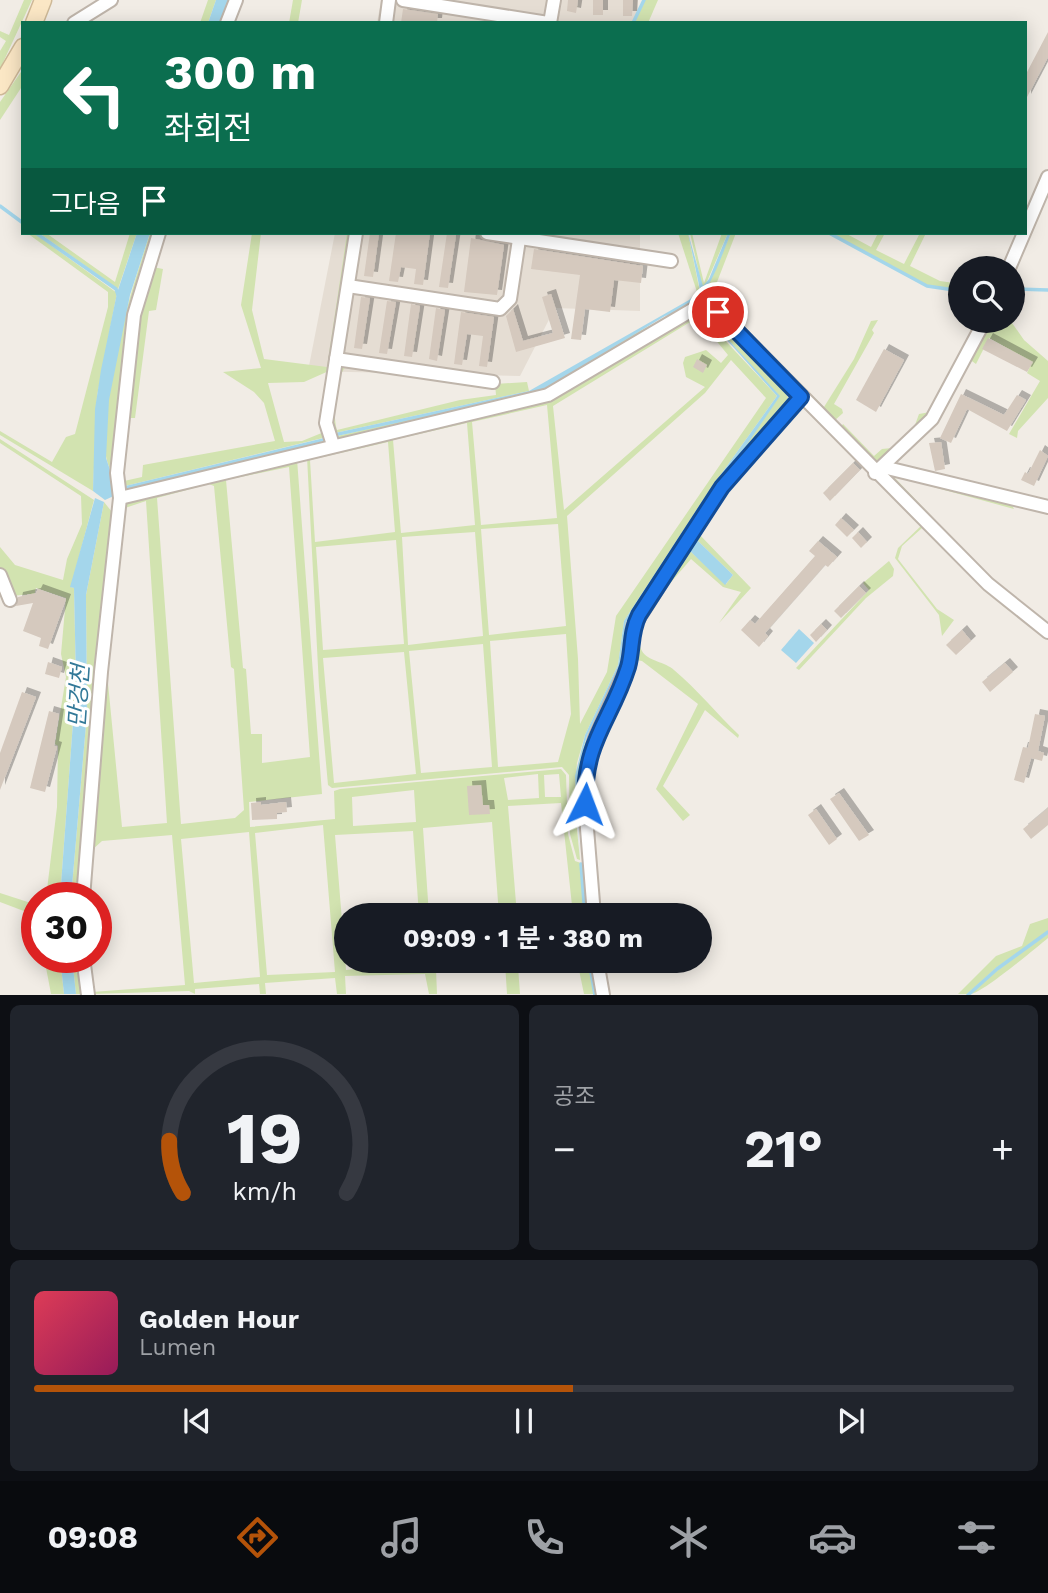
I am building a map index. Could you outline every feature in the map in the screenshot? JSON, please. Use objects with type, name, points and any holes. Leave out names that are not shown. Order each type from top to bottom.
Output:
[{"type":"main road","points":[[35,21],[43,0]]},
{"type":"main road","points":[[0,86],[20,54]]},
{"type":"street","points":[[77,21],[111,0]]},
{"type":"street","points":[[229,21],[236,0]]},
{"type":"street","points":[[386,21],[389,0]]},
{"type":"street","points":[[403,0],[536,21]]},
{"type":"street","points":[[549,21],[554,0]]},
{"type":"street","points":[[1027,226],[1048,177]]},
{"type":"street","points":[[84,882],[101,672],[120,498],[117,473],[134,315],[158,235]]},
{"type":"street","points":[[333,445],[326,423],[356,235]]},
{"type":"street","points":[[348,286],[500,309],[510,299],[519,235],[671,261]]},
{"type":"street","points":[[1014,256],[1023,235]]},
{"type":"street","points":[[120,498],[548,395],[692,310],[712,309],[725,318],[801,397],[879,470],[988,584],[1048,632]]},
{"type":"street","points":[[879,470],[932,419],[978,333]]},
{"type":"street","points":[[336,359],[494,382]]},
{"type":"street","points":[[593,903],[585,804],[586,774],[595,738],[628,665],[633,627],[722,487],[801,397]]},
{"type":"street","points":[[879,470],[1048,508]]},
{"type":"street","points":[[0,575],[10,600]]},
{"type":"street","points":[[85,973],[88,995]]},
{"type":"street","points":[[599,973],[603,995]]},
{"type":"shaded area","points":[[381,0],[638,0],[638,21],[377,21]]},
{"type":"shaded area","points":[[335,235],[640,235],[640,311],[555,308],[520,376],[308,371]]},
{"type":"green space","points":[[24,0],[32,0],[0,69],[0,51],[6,41],[0,37],[0,31],[9,35]]},
{"type":"green space","points":[[208,0],[216,0],[209,21],[201,21]]},
{"type":"green space","points":[[293,0],[302,0],[298,21],[289,21]]},
{"type":"green space","points":[[645,0],[658,0],[649,21],[635,21]]},
{"type":"green space","points":[[21,72],[21,88],[0,120],[0,102]]},
{"type":"green space","points":[[30,235],[37,235],[117,293],[97,396],[93,491],[0,435],[0,431],[52,462],[66,437],[75,434],[108,307],[108,292]]},
{"type":"green space","points":[[42,235],[49,235],[115,282],[129,235],[136,235],[118,289]]},
{"type":"green space","points":[[149,235],[156,235],[137,296],[117,486],[106,456],[108,399],[118,343]]},
{"type":"green space","points":[[252,235],[261,235],[252,310],[264,359],[327,367],[347,235],[352,235],[331,370],[304,382],[268,383],[284,442],[302,441],[324,432],[327,437],[121,487],[124,481],[142,477],[143,465],[275,441],[264,403],[254,392],[223,372],[261,368],[241,305]]},
{"type":"green space","points":[[679,235],[688,235],[700,292],[697,292]]},
{"type":"green space","points":[[690,235],[704,283],[721,235],[727,235],[705,286],[702,286]]},
{"type":"green space","points":[[730,235],[735,235],[712,295],[824,407],[854,359],[871,321],[878,320],[872,330],[874,333],[834,404],[842,409],[843,413],[833,422],[710,304],[551,390],[340,439],[337,436],[546,388],[636,333],[702,299]]},
{"type":"green space","points":[[835,235],[849,235],[871,247],[877,235],[884,235],[876,250],[904,264],[919,235],[925,235],[910,266],[948,282],[948,288],[927,285]]},
{"type":"green space","points":[[153,267],[163,269],[156,310],[149,311],[135,418],[127,418],[135,328]]},
{"type":"green space","points":[[696,314],[709,317],[720,335],[777,396],[709,491],[624,621],[618,665],[585,735],[577,763],[574,799],[580,860],[577,859],[570,834],[569,775],[562,767],[332,788],[328,785],[319,686],[307,457],[536,402]],"holes":[[[695,319],[700,321],[728,355],[721,363],[706,350],[685,357],[683,363],[686,377],[705,387],[564,510],[553,406]],[[731,360],[766,398],[616,616],[607,672],[580,724],[567,516],[705,393]],[[547,405],[557,518],[481,525],[472,422]],[[467,423],[475,525],[401,533],[393,440]],[[388,442],[395,532],[315,542],[310,460]],[[558,524],[566,626],[489,635],[481,529]],[[475,532],[483,636],[408,645],[402,537]],[[396,540],[404,644],[323,650],[316,547]],[[566,634],[571,714],[558,762],[498,767],[490,641]],[[483,644],[492,767],[421,773],[409,651]],[[404,652],[416,774],[334,783],[323,658]]]},
{"type":"green space","points":[[711,316],[722,321],[784,385],[789,401],[657,580],[591,740],[587,862],[583,860],[578,817],[577,774],[589,733],[622,661],[628,620],[779,396],[722,333]]},
{"type":"green space","points":[[973,333],[976,333],[937,403],[922,425],[889,457],[873,462],[841,427],[843,424],[874,456],[882,449],[892,448],[915,425],[919,414],[930,412]]},
{"type":"green space","points":[[982,333],[1019,333],[1048,361],[1048,398],[1018,431],[1017,438],[1009,434],[1040,381],[1027,373],[1032,362],[989,338],[976,364],[969,359]]},
{"type":"green space","points":[[339,365],[348,365],[337,386],[337,430],[460,400],[496,395],[495,384],[527,382],[529,391],[335,433],[331,420]]},
{"type":"green space","points":[[800,405],[846,449],[803,408],[740,476],[698,533],[751,588],[719,623],[741,592],[723,587],[691,559],[647,616],[639,641],[644,654],[674,670],[739,735],[738,738],[705,710],[663,786],[690,815],[683,821],[656,789],[698,704],[642,661],[636,660],[630,672],[642,616],[738,471]],"holes":[[[698,541],[733,575],[726,584],[690,551]]]},
{"type":"green space","points":[[0,439],[94,500],[71,587],[74,588],[76,682],[61,882],[48,882],[57,807],[58,746],[55,744],[66,677],[61,654],[66,598],[36,588],[33,600],[31,594],[12,596],[0,567],[0,547],[15,565],[63,580],[67,559],[82,524],[81,496],[0,443]]},
{"type":"green space","points":[[297,459],[322,794],[249,802],[250,827],[335,819],[334,791],[340,789],[561,769],[566,775],[568,834],[575,861],[581,863],[583,903],[572,903],[561,803],[508,806],[516,903],[498,903],[492,822],[423,828],[428,903],[418,903],[413,831],[335,835],[341,903],[334,903],[334,960],[323,825],[255,833],[267,975],[334,972],[436,973],[437,994],[429,994],[425,974],[345,976],[346,994],[337,994],[335,978],[265,983],[266,994],[260,994],[259,984],[195,989],[195,994],[189,991],[92,994],[185,985],[172,835],[102,841],[92,850],[91,882],[87,882],[121,509],[127,501]],"holes":[[[289,467],[310,757],[262,763],[262,734],[251,734],[226,480]],[[209,484],[214,486],[231,667],[234,669],[244,810],[235,818],[181,824],[157,498]],[[146,501],[167,823],[122,827],[107,673],[125,508]],[[538,774],[539,798],[508,800],[504,778]],[[559,774],[561,797],[545,797],[544,775]],[[414,790],[416,822],[353,826],[352,797]],[[249,832],[260,977],[194,983],[181,839]]]},
{"type":"green space","points":[[883,470],[1010,501],[1014,509],[893,476],[985,572],[1022,606],[1048,623],[1048,627],[1006,597]]},
{"type":"green space","points":[[104,502],[112,512],[82,882],[72,882],[87,713],[86,595]]},
{"type":"green space","points":[[923,524],[1048,637],[1048,640],[1003,606],[922,528],[902,546],[898,559],[937,609],[954,620],[942,636],[939,615],[895,558],[898,548]]},
{"type":"green space","points":[[889,561],[894,569],[893,576],[866,598],[799,670],[796,668],[869,590],[863,583]]},
{"type":"green space","points":[[0,893],[21,900],[21,910],[0,902]]},
{"type":"green space","points":[[1048,918],[1048,931],[996,968],[967,994],[958,994],[996,956],[1022,946],[1030,924]]},
{"type":"green space","points":[[1048,933],[1048,938],[1008,970],[970,994],[997,969]]},
{"type":"green space","points":[[47,973],[62,973],[64,994],[51,994]]},
{"type":"green space","points":[[74,973],[83,973],[86,994],[76,994]]},
{"type":"green space","points":[[506,973],[518,973],[520,994],[507,994]]},
{"type":"green space","points":[[580,973],[590,973],[594,994],[584,994]]},
{"type":"water","points":[[216,0],[229,0],[222,21],[209,21]]},
{"type":"water","points":[[136,235],[149,235],[130,295],[109,400],[106,458],[118,494],[105,500],[93,491],[95,409],[117,293]]},
{"type":"water","points":[[688,235],[703,286],[709,279],[727,235],[730,235],[715,273],[691,305],[680,312],[665,316],[546,388],[530,394],[337,436],[335,433],[529,391],[689,300],[700,290]]},
{"type":"water","points":[[711,316],[722,333],[780,396],[626,622],[620,666],[587,736],[579,764],[577,799],[580,860],[575,776],[585,735],[618,665],[624,621],[709,491],[777,396],[710,321]]},
{"type":"water","points":[[324,438],[324,441],[121,493],[121,487]]},
{"type":"water","name":"만겅천","points":[[95,498],[104,502],[86,595],[87,713],[72,882],[61,882],[76,682],[74,588],[70,587]]},
{"type":"water","points":[[698,541],[733,575],[725,585],[689,550]]},
{"type":"water","points":[[799,629],[814,643],[796,663],[781,650]]},
{"type":"water","points":[[62,973],[74,973],[76,994],[64,994]]},
{"type":"building","points":[[568,0],[578,0],[576,13],[567,11]]},
{"type":"building","points":[[593,0],[603,0],[603,15],[593,15]]},
{"type":"building","points":[[623,0],[633,0],[632,16],[623,16]]},
{"type":"building","points":[[403,9],[438,14],[437,21],[401,21]]},
{"type":"building","points":[[1048,32],[1048,57],[1027,97],[1027,72]]},
{"type":"building","points":[[370,235],[379,235],[373,277],[364,276]]},
{"type":"building","points":[[396,235],[430,235],[423,285],[414,284],[416,269],[401,267],[398,282],[389,281]]},
{"type":"building","points":[[447,235],[456,235],[448,288],[439,287]]},
{"type":"building","points":[[471,238],[504,245],[497,295],[464,292]]},
{"type":"building","points":[[534,249],[643,266],[641,283],[614,280],[610,312],[585,309],[581,340],[571,339],[580,275],[531,269]]},
{"type":"building","points":[[551,294],[565,338],[516,352],[506,316],[513,309],[523,341],[553,333],[542,297]]},
{"type":"building","points":[[361,297],[370,298],[362,349],[354,348]]},
{"type":"building","points":[[387,301],[396,302],[387,354],[379,353]]},
{"type":"building","points":[[411,304],[420,306],[412,357],[404,356]]},
{"type":"building","points":[[436,308],[445,310],[437,361],[429,359]]},
{"type":"building","points":[[461,312],[494,317],[487,367],[479,366],[483,336],[467,334],[462,365],[454,364]]},
{"type":"building","points":[[988,338],[1033,362],[1027,372],[982,349]]},
{"type":"building","points":[[884,349],[904,360],[876,412],[856,400]]},
{"type":"building","points":[[697,359],[707,365],[703,373],[693,367]]},
{"type":"building","points":[[961,394],[1004,415],[1017,395],[1026,400],[1007,431],[967,409],[951,443],[940,438]]},
{"type":"building","points":[[941,442],[945,469],[935,471],[929,443]]},
{"type":"building","points":[[1040,450],[1048,456],[1034,486],[1021,480],[1025,472],[1028,474]]},
{"type":"building","points":[[853,463],[860,470],[830,501],[823,493]]},
{"type":"building","points":[[841,518],[854,530],[847,537],[835,525]]},
{"type":"building","points":[[858,532],[867,542],[861,548],[852,538]]},
{"type":"building","points":[[818,541],[837,557],[828,567],[825,565],[765,633],[768,636],[759,647],[741,630],[750,620],[755,624],[815,556],[809,551]]},
{"type":"building","points":[[859,586],[866,593],[841,618],[834,611]]},
{"type":"building","points":[[38,589],[66,599],[48,649],[39,646],[41,638],[23,631],[33,603],[16,606],[18,597],[36,593]]},
{"type":"building","points":[[821,624],[827,630],[816,642],[810,635]]},
{"type":"building","points":[[962,630],[971,641],[956,655],[946,645]]},
{"type":"building","points":[[48,662],[62,667],[59,678],[45,674]]},
{"type":"building","points":[[1005,663],[1013,672],[990,692],[982,682]]},
{"type":"building","points":[[22,692],[36,697],[0,790],[0,753]]},
{"type":"building","points":[[49,711],[59,714],[54,746],[57,747],[45,792],[30,788]]},
{"type":"building","points":[[1035,714],[1045,716],[1038,751],[1044,753],[1042,761],[1031,758],[1024,783],[1014,780],[1023,747],[1028,748]]},
{"type":"building","points":[[481,785],[483,805],[489,805],[490,814],[469,815],[467,786]]},
{"type":"building","points":[[839,793],[869,835],[859,841],[830,799]]},
{"type":"building","points":[[261,802],[261,805],[286,802],[287,812],[277,813],[277,819],[252,820],[251,803]]},
{"type":"building","points":[[1048,808],[1048,825],[1031,839],[1023,829]]},
{"type":"building","points":[[816,809],[837,839],[829,845],[808,815]]},
{"type":"waterway","points":[[634,21],[644,0]]},
{"type":"waterway","points":[[0,206],[21,222]]},
{"type":"waterway","points":[[39,235],[116,289],[118,295]]},
{"type":"waterway","points":[[833,235],[927,286],[948,289]]},
{"type":"waterway","points":[[1025,289],[1048,290]]},
{"type":"waterway","points":[[581,864],[584,903]]},
{"type":"waterway","points":[[968,995],[997,969],[1048,932]]},
{"type":"waterway","points":[[591,973],[595,995]]},
{"type":"route","points":[[585,804],[589,758],[595,738],[625,675],[630,658],[633,627],[639,615],[722,487],[801,397],[718,312]]}]
